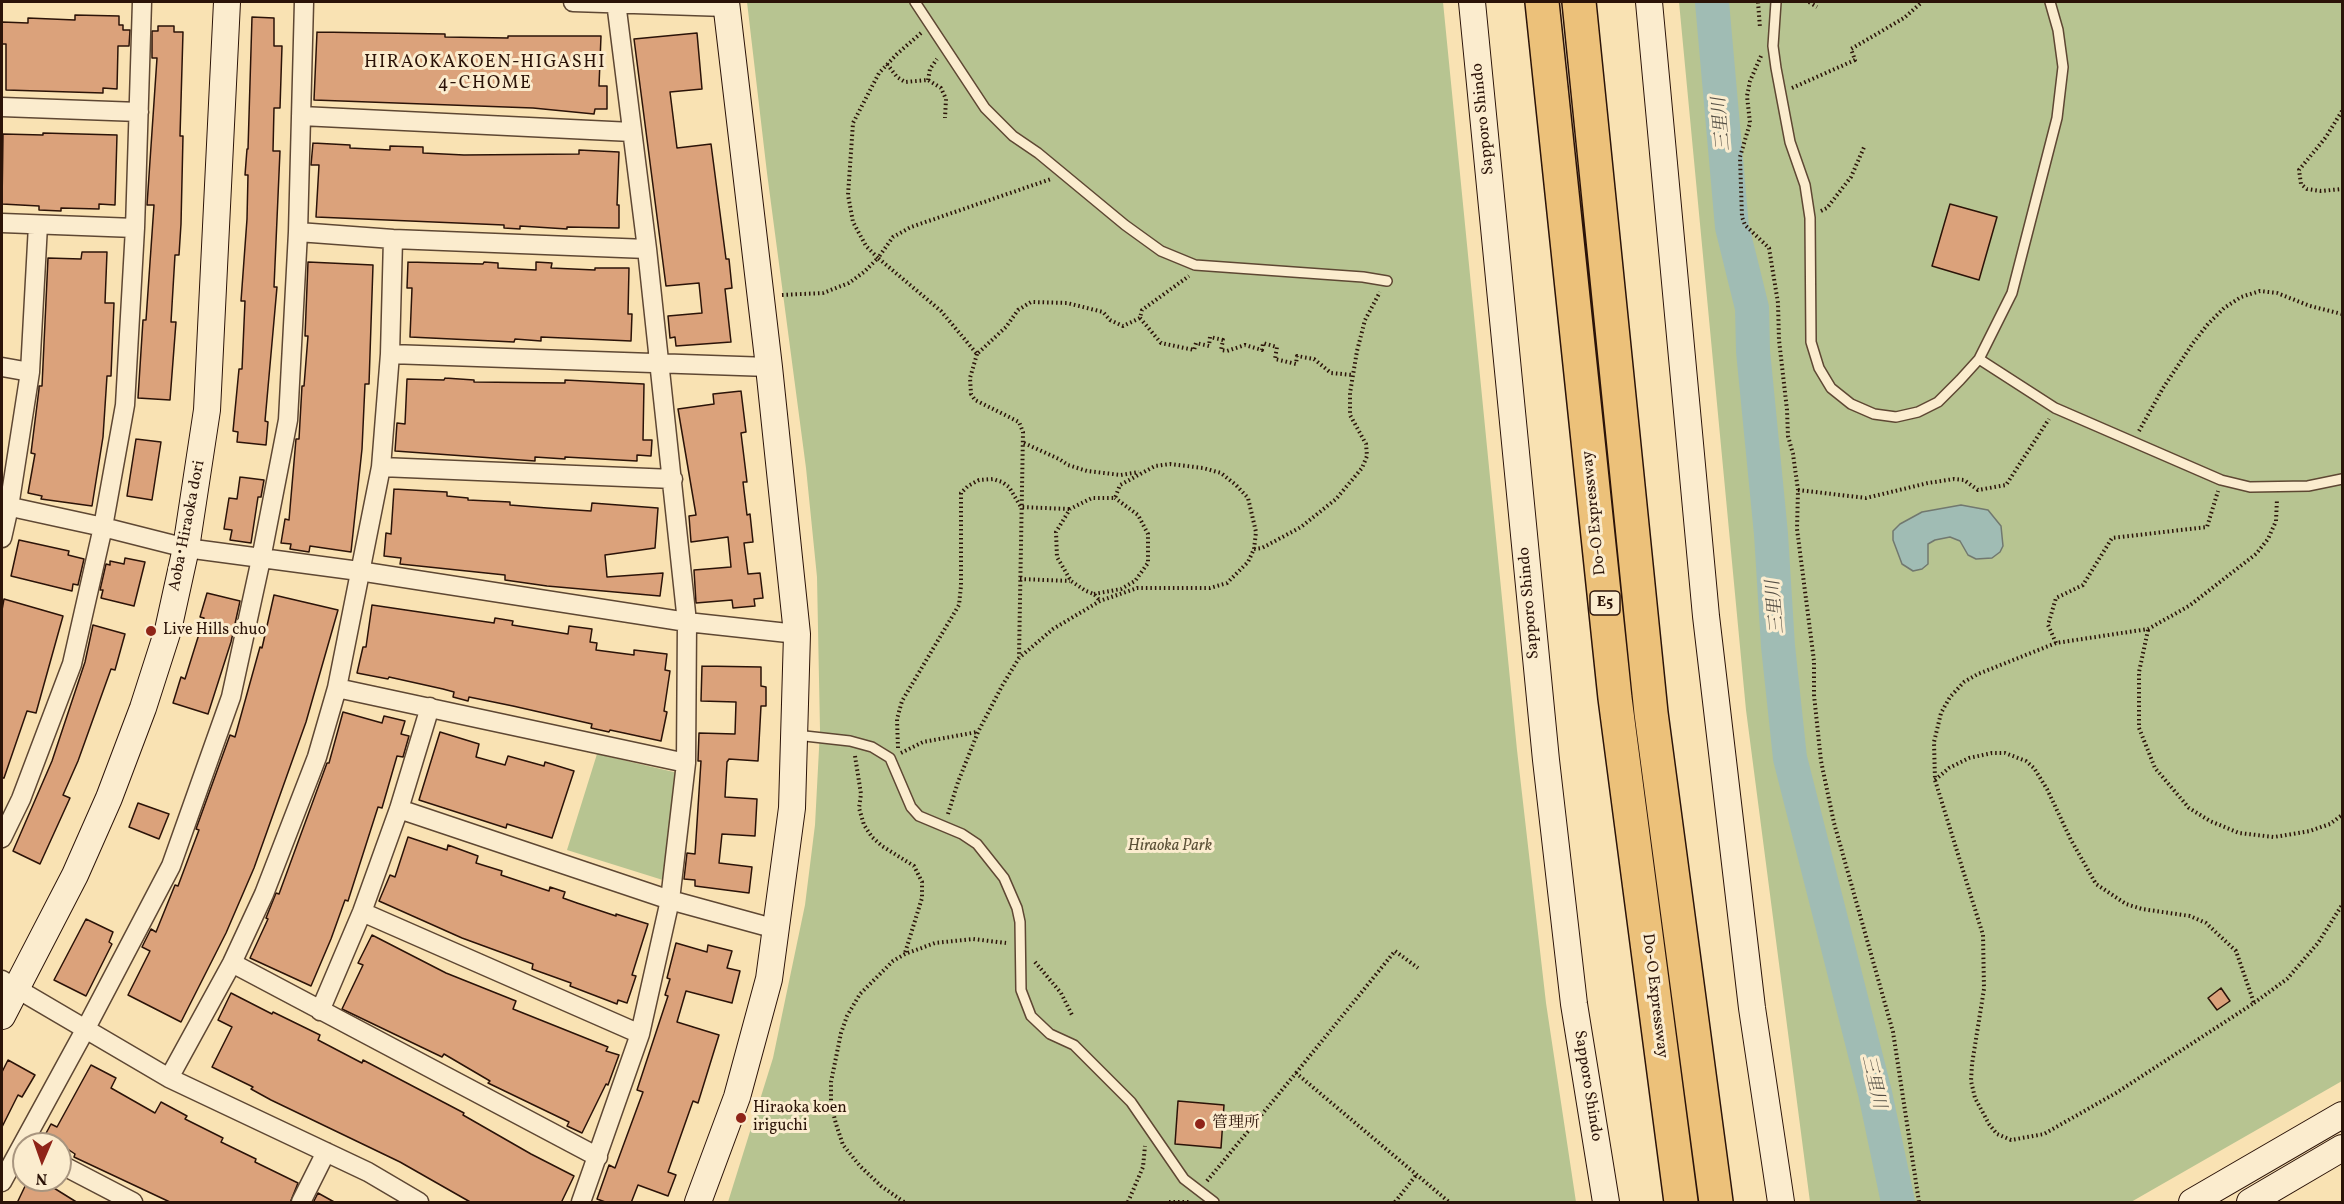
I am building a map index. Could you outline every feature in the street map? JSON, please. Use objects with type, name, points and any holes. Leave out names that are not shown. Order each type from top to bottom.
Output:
[{"type":"highway","name":"Do-O Expressway","points":[[1542,2],[1615,698],[1681,1203]]},
{"type":"highway","name":"Do-O Expressway","points":[[1579,2],[1651,713],[1716,1203]]},
{"type":"street","points":[[2,838],[21,799],[72,664],[103,527],[125,405],[135,228],[142,2]]},
{"type":"street","name":"Aoba･Hiraoka dori","points":[[2,1016],[9,984],[75,875],[109,798],[143,708],[168,630],[186,548],[207,410],[227,2]]},
{"type":"street","points":[[30,1132],[171,866],[231,697],[288,420],[298,232],[304,2]]},
{"type":"street","points":[[573,2],[726,4],[769,367],[797,634],[792,808],[769,979],[737,1096],[698,1202]]},
{"type":"street","points":[[581,1203],[640,1034],[670,900],[687,763],[687,622],[647,249],[616,2]]},
{"type":"street","name":"Sapporo Shindo","points":[[1472,2],[1545,760],[1574,1004],[1606,1203]]},
{"type":"street","points":[[1649,2],[1706,616],[1752,1008],[1781,1203]]},
{"type":"street","points":[[2,107],[139,112]]},
{"type":"street","points":[[301,116],[632,132]]},
{"type":"street","points":[[2,223],[135,228]]},
{"type":"street","points":[[2,538],[5,506],[30,372],[38,225]]},
{"type":"street","points":[[298,232],[393,239],[647,249]]},
{"type":"street","points":[[169,1078],[232,963],[264,894],[317,757],[337,688],[381,467],[390,354],[393,239]]},
{"type":"street","points":[[390,354],[769,367]]},
{"type":"street","points":[[2,367],[30,372]]},
{"type":"street","points":[[381,467],[673,479]]},
{"type":"street","points":[[5,506],[186,548],[359,571],[687,622],[797,634]]},
{"type":"street","points":[[337,688],[687,763]]},
{"type":"street","points":[[320,1011],[362,912],[399,809],[430,707]]},
{"type":"street","points":[[399,809],[670,900],[776,929]]},
{"type":"street","points":[[362,912],[640,1034]]},
{"type":"street","points":[[232,963],[598,1157]]},
{"type":"street","points":[[9,984],[169,1078],[368,1172],[419,1203]]},
{"type":"street","points":[[2192,1203],[2343,1115]]},
{"type":"street","points":[[2250,1203],[2343,1148]]},
{"type":"street","points":[[301,1203],[326,1152]]},
{"type":"street","points":[[2,1182],[12,1164]]},
{"type":"street","points":[[72,1170],[133,1203]]},
{"type":"lane","points":[[915,2],[985,108],[1012,136],[1038,153],[1161,251],[1195,265],[1363,277],[1387,281]]},
{"type":"lane","points":[[1776,2],[1773,46],[1780,92],[1790,142],[1805,186],[1810,218],[1811,342],[1819,368],[1831,388],[1851,404],[1874,414],[1896,417],[1918,412],[1938,402],[1979,359],[2012,293],[2057,118],[2063,67],[2058,30],[2051,2]]},
{"type":"lane","points":[[1979,359],[2055,408],[2221,480],[2250,487],[2308,486],[2343,479]]},
{"type":"lane","points":[[794,734],[850,741],[872,747],[890,758],[911,807],[919,816],[945,826],[977,844],[1004,878],[1017,908],[1020,922],[1021,990],[1031,1016],[1050,1034],[1074,1045],[1131,1102],[1184,1179],[1214,1203]]},
{"type":"path","points":[[1809,2],[1817,7]]},
{"type":"path","points":[[1780,92],[1823,76],[1855,60],[1851,49],[1909,14],[1922,2]]},
{"type":"path","points":[[931,26],[879,72],[853,123],[848,195],[853,222],[866,246],[941,311],[977,354]]},
{"type":"path","points":[[1773,46],[1761,57],[1750,81],[1747,96],[1750,123],[1740,157],[1743,217],[1745,225],[1769,248],[1778,303],[1788,436],[1798,490],[1797,529],[1814,661],[1816,716],[1821,761],[1834,823],[1893,1032],[1919,1203]]},
{"type":"path","points":[[928,80],[930,69],[936,60],[947,51]]},
{"type":"path","points":[[887,64],[897,77],[906,82],[928,80],[941,88],[946,99],[945,118]]},
{"type":"path","points":[[2343,111],[2326,137],[2299,170],[2301,184],[2307,189],[2321,191],[2343,189]]},
{"type":"path","points":[[1810,218],[1827,208],[1842,189],[1859,163],[1864,145]]},
{"type":"path","points":[[761,297],[823,292],[849,283],[878,258],[893,237],[911,227],[1063,175]]},
{"type":"path","points":[[1140,318],[1142,310],[1187,280],[1195,265]]},
{"type":"path","points":[[1254,549],[1262,548],[1301,527],[1336,499],[1362,468],[1366,456],[1366,444],[1350,415],[1353,375],[1365,320],[1387,281]]},
{"type":"path","points":[[2134,442],[2148,414],[2193,343],[2224,308],[2241,297],[2260,291],[2277,293],[2310,306],[2343,314]]},
{"type":"path","points":[[1019,658],[1023,432],[1018,422],[975,400],[971,394],[970,378],[977,354],[1006,327],[1018,310],[1031,302],[1067,303],[1103,312],[1110,320],[1123,326],[1140,318]]},
{"type":"path","points":[[1140,318],[1161,343],[1194,351],[1196,343],[1209,346],[1210,337],[1223,340],[1221,350],[1227,351],[1245,345],[1262,350],[1263,343],[1277,347],[1275,359],[1296,364],[1297,356],[1314,359],[1330,373],[1353,375]]},
{"type":"path","points":[[1798,490],[1866,498],[1928,483],[1954,480],[1964,480],[1978,490],[2006,485],[2055,408]]},
{"type":"path","points":[[1024,443],[1068,465],[1087,471],[1121,475],[1142,472]]},
{"type":"path","points":[[945,826],[958,782],[978,732],[1019,658],[1053,629],[1100,601],[1137,588],[1210,588],[1227,583],[1248,562],[1254,549],[1256,532],[1248,498],[1221,473],[1170,464],[1155,466],[1120,485],[1115,498]]},
{"type":"path","points":[[978,732],[923,742],[898,754],[897,718],[902,701],[959,605],[961,493],[979,480],[993,479],[1009,487],[1021,507]]},
{"type":"path","points":[[2056,643],[2048,625],[2056,598],[2083,585],[2112,538],[2207,526],[2221,480]]},
{"type":"path","points":[[2276,486],[2278,505],[2276,521],[2268,539],[2256,554],[2189,606],[2148,629],[2056,643],[1978,674],[1964,682],[1950,697],[1941,713],[1934,742],[1935,780],[1983,935],[1984,989],[1971,1082],[1975,1098],[1989,1124],[1997,1134],[2011,1140],[2044,1134],[2144,1076],[2287,979],[2318,943],[2343,904]]},
{"type":"path","points":[[1021,507],[1070,509],[1092,498],[1115,498],[1138,515],[1148,534],[1148,562],[1135,581],[1121,589],[1094,594]]},
{"type":"path","points":[[1070,509],[1056,532],[1058,557],[1071,581],[1094,594],[1100,601]]},
{"type":"path","points":[[1020,579],[1071,581]]},
{"type":"path","points":[[2148,629],[2139,672],[2139,729],[2155,768],[2189,808],[2210,821],[2240,832],[2274,837],[2310,831],[2330,824],[2343,815]]},
{"type":"path","points":[[850,741],[856,761],[861,794],[859,808],[864,825],[882,846],[914,866],[922,882],[922,898],[905,954]]},
{"type":"path","points":[[1935,780],[1949,768],[1969,758],[1992,753],[2005,753],[2026,761],[2034,768],[2047,789],[2075,850],[2096,884],[2126,904],[2142,909],[2190,916],[2206,923],[2236,951],[2254,1003]]},
{"type":"path","points":[[904,1203],[881,1186],[860,1166],[843,1145],[831,1104],[831,1082],[835,1062],[848,1016],[860,994],[893,961],[935,943],[973,939],[1005,942],[1039,965],[1061,993],[1073,1017]]},
{"type":"path","points":[[1199,1191],[1395,951],[1418,968]]},
{"type":"path","points":[[1296,1073],[1449,1203]]},
{"type":"path","points":[[1128,1203],[1143,1167],[1146,1126]]},
{"type":"path","points":[[1395,1203],[1417,1174]]},
{"type":"green space","name":"Hiraoka Park","points":[[747,2],[1443,2],[1517,750],[1546,1003],[1576,1202],[728,1202],[773,1058],[805,905],[815,825],[820,730],[817,577],[806,468]]},
{"type":"green space","points":[[1679,2],[2342,2],[2342,1081],[2131,1202],[1810,1202],[1746,710]]},
{"type":"green space","points":[[597,754],[678,773],[666,881],[567,850]]},
{"type":"water","points":[[1961,505],[1988,510],[2001,526],[2003,546],[2000,552],[1992,558],[1976,559],[1968,555],[1960,541],[1950,537],[1928,544],[1928,564],[1922,569],[1913,571],[1902,564],[1893,540],[1893,531],[1900,524],[1922,512]]},
{"type":"building","points":[[75,15],[119,16],[119,25],[123,25],[123,30],[130,30],[129,46],[118,46],[117,89],[103,88],[103,93],[6,90],[6,44],[2,44],[2,22],[28,23],[28,18],[75,20]]},
{"type":"building","points":[[252,17],[274,18],[274,46],[282,46],[280,108],[274,108],[273,151],[280,151],[274,287],[277,287],[265,421],[268,422],[266,445],[237,442],[238,432],[233,431],[239,369],[242,369],[245,301],[241,301],[247,219],[248,175],[245,175],[248,149]]},
{"type":"building","points":[[158,26],[174,26],[174,32],[183,32],[180,136],[183,136],[181,224],[179,255],[175,255],[171,322],[176,322],[170,400],[138,398],[154,205],[147,205],[157,58],[152,58],[152,31],[158,31]]},
{"type":"building","points":[[317,32],[445,34],[445,37],[508,38],[508,36],[601,36],[599,86],[607,86],[607,109],[595,109],[594,114],[533,108],[314,100]]},
{"type":"building","points":[[697,33],[702,89],[670,92],[677,148],[711,144],[732,288],[725,289],[731,342],[676,346],[675,337],[670,338],[668,316],[702,313],[699,283],[666,286],[634,39]]},
{"type":"building","points":[[43,133],[117,135],[115,205],[99,204],[99,209],[61,208],[61,211],[39,210],[39,206],[2,204],[3,134],[43,135]]},
{"type":"building","points":[[313,143],[390,150],[390,146],[423,147],[423,153],[464,155],[579,154],[579,150],[619,152],[617,205],[619,205],[619,228],[567,227],[567,229],[520,226],[520,229],[504,228],[504,225],[316,217],[319,165],[311,165]]},
{"type":"building","points":[[1950,204],[1997,217],[1979,280],[1932,266]]},
{"type":"building","points":[[82,252],[107,252],[105,303],[114,303],[111,376],[107,376],[103,437],[92,506],[41,499],[42,496],[28,493],[35,454],[31,453],[39,386],[42,386],[48,258],[81,259]]},
{"type":"building","points":[[308,262],[373,265],[369,384],[365,384],[362,449],[351,552],[310,546],[309,552],[290,549],[291,544],[281,543],[285,519],[289,520],[296,439],[299,439],[308,336],[305,336]]},
{"type":"building","points":[[408,262],[483,264],[484,262],[498,263],[498,268],[536,270],[536,262],[552,263],[551,268],[595,270],[595,268],[629,268],[628,314],[632,314],[631,341],[541,337],[541,341],[515,339],[514,342],[410,337],[412,288],[407,288]]},
{"type":"building","points":[[445,378],[474,380],[474,382],[565,383],[565,380],[644,384],[643,440],[652,440],[651,456],[637,455],[637,461],[535,457],[535,461],[395,451],[397,423],[405,424],[407,379],[444,380]]},
{"type":"building","points":[[741,391],[746,432],[741,433],[747,482],[743,482],[753,542],[744,543],[748,574],[760,573],[763,598],[754,599],[755,606],[733,608],[732,600],[696,603],[694,570],[731,567],[728,537],[691,542],[689,516],[696,515],[678,409],[714,404],[713,394]]},
{"type":"building","points":[[136,439],[161,442],[152,500],[127,496]]},
{"type":"building","points":[[240,477],[264,480],[261,497],[258,497],[251,543],[230,540],[232,530],[224,529],[229,498],[237,499]]},
{"type":"building","points":[[394,489],[447,492],[447,496],[468,498],[468,500],[510,502],[510,505],[547,508],[591,511],[592,503],[658,508],[655,548],[605,555],[607,577],[663,573],[660,596],[547,586],[505,580],[505,575],[400,564],[401,558],[384,556],[386,533],[391,534]]},
{"type":"building","points":[[19,540],[69,551],[68,555],[84,559],[78,585],[73,584],[72,591],[11,576]]},
{"type":"building","points":[[125,558],[145,562],[134,606],[101,598],[103,590],[100,590],[106,564],[110,565],[110,561],[124,564]]},
{"type":"building","points":[[207,593],[240,601],[231,642],[208,714],[173,703],[181,677],[185,679],[204,618],[200,617]]},
{"type":"building","points":[[274,595],[338,610],[306,722],[254,868],[226,933],[181,1022],[128,995],[150,951],[142,947],[151,929],[156,932],[175,885],[178,886],[230,735],[235,737],[260,647],[262,648]]},
{"type":"building","points":[[4,599],[63,616],[36,713],[27,711],[4,778],[2,778],[2,610]]},
{"type":"building","points":[[372,605],[494,623],[495,618],[513,621],[512,625],[568,634],[569,626],[592,629],[590,642],[597,643],[596,650],[634,655],[634,650],[667,654],[665,670],[670,671],[664,711],[667,712],[661,741],[591,728],[592,724],[513,706],[469,697],[468,701],[453,697],[454,692],[443,689],[389,677],[388,679],[357,673],[363,647],[366,647]]},
{"type":"building","points":[[93,625],[125,634],[115,670],[111,669],[78,761],[63,795],[70,798],[40,864],[13,851],[52,761],[85,662]]},
{"type":"building","points":[[702,666],[761,667],[761,686],[766,687],[766,706],[761,706],[758,761],[729,759],[727,762],[725,797],[757,799],[755,836],[722,834],[719,863],[752,867],[749,893],[695,886],[695,880],[684,879],[687,853],[695,854],[701,761],[698,761],[699,733],[735,734],[736,702],[701,701]]},
{"type":"building","points":[[343,712],[382,723],[384,716],[405,721],[401,734],[409,736],[403,757],[397,756],[382,808],[378,807],[348,901],[345,900],[311,986],[250,958],[268,919],[266,918],[276,893],[279,894],[327,763],[329,763]]},
{"type":"building","points":[[440,732],[479,744],[476,757],[505,765],[508,756],[544,766],[545,762],[574,771],[552,838],[507,824],[506,828],[419,800]]},
{"type":"building","points":[[138,803],[169,814],[159,839],[129,827]]},
{"type":"building","points":[[408,837],[447,850],[448,845],[478,856],[476,863],[502,871],[501,875],[549,891],[550,887],[565,892],[563,898],[648,924],[632,975],[636,976],[627,1003],[618,1000],[617,1004],[570,986],[571,983],[532,969],[533,964],[462,938],[379,901],[390,875],[395,877]]},
{"type":"building","points":[[86,919],[113,932],[109,942],[112,944],[86,996],[54,980]]},
{"type":"building","points":[[372,935],[446,973],[516,1001],[513,1009],[608,1047],[606,1051],[619,1055],[608,1085],[606,1084],[582,1133],[567,1126],[569,1122],[488,1083],[490,1081],[444,1054],[442,1057],[342,1009],[363,965],[358,963]]},
{"type":"building","points":[[676,943],[707,952],[708,945],[732,951],[727,968],[740,971],[732,1003],[686,991],[677,1022],[719,1035],[698,1103],[693,1101],[668,1172],[676,1175],[668,1196],[638,1185],[631,1203],[608,1203],[597,1199],[609,1165],[615,1168],[643,1092],[637,1090],[668,996],[665,995],[670,979],[667,978]]},
{"type":"building","points":[[2221,988],[2230,1001],[2217,1010],[2208,998]]},
{"type":"building","points":[[231,993],[320,1035],[318,1040],[362,1063],[363,1060],[464,1113],[463,1115],[531,1154],[574,1176],[561,1203],[472,1203],[400,1162],[271,1100],[251,1089],[253,1087],[212,1067],[232,1027],[218,1020]]},
{"type":"building","points":[[8,1060],[35,1075],[22,1097],[18,1095],[2,1127],[2,1072]]},
{"type":"building","points":[[91,1065],[116,1078],[111,1088],[155,1113],[161,1102],[187,1116],[185,1119],[223,1138],[221,1142],[298,1183],[290,1203],[172,1203],[74,1157],[72,1132],[47,1132],[51,1124],[57,1127]]},
{"type":"building","name":"管理所","points":[[1178,1101],[1224,1105],[1221,1148],[1175,1144]]},
{"type":"building","points":[[22,1192],[60,1192],[78,1203],[17,1203]]},
{"type":"building","points":[[318,1193],[336,1203],[313,1203]]},
{"type":"waterway","name":"三里川","points":[[1712,2],[1732,227],[1752,308],[1753,351],[1771,534],[1778,646],[1790,758],[1875,1093],[1898,1202]]},
{"type":"place","name":"Live Hills chuo","points":[[151,631]]},
{"type":"place","name":"Hiraoka koen iriguchi","points":[[741,1118]]},
{"type":"place","name":"管理所","points":[[1200,1124]]},
{"type":"district","name":"HIRAOKAKOEN-HIGASHI 4-CHOME","points":[[485,74]]}]
